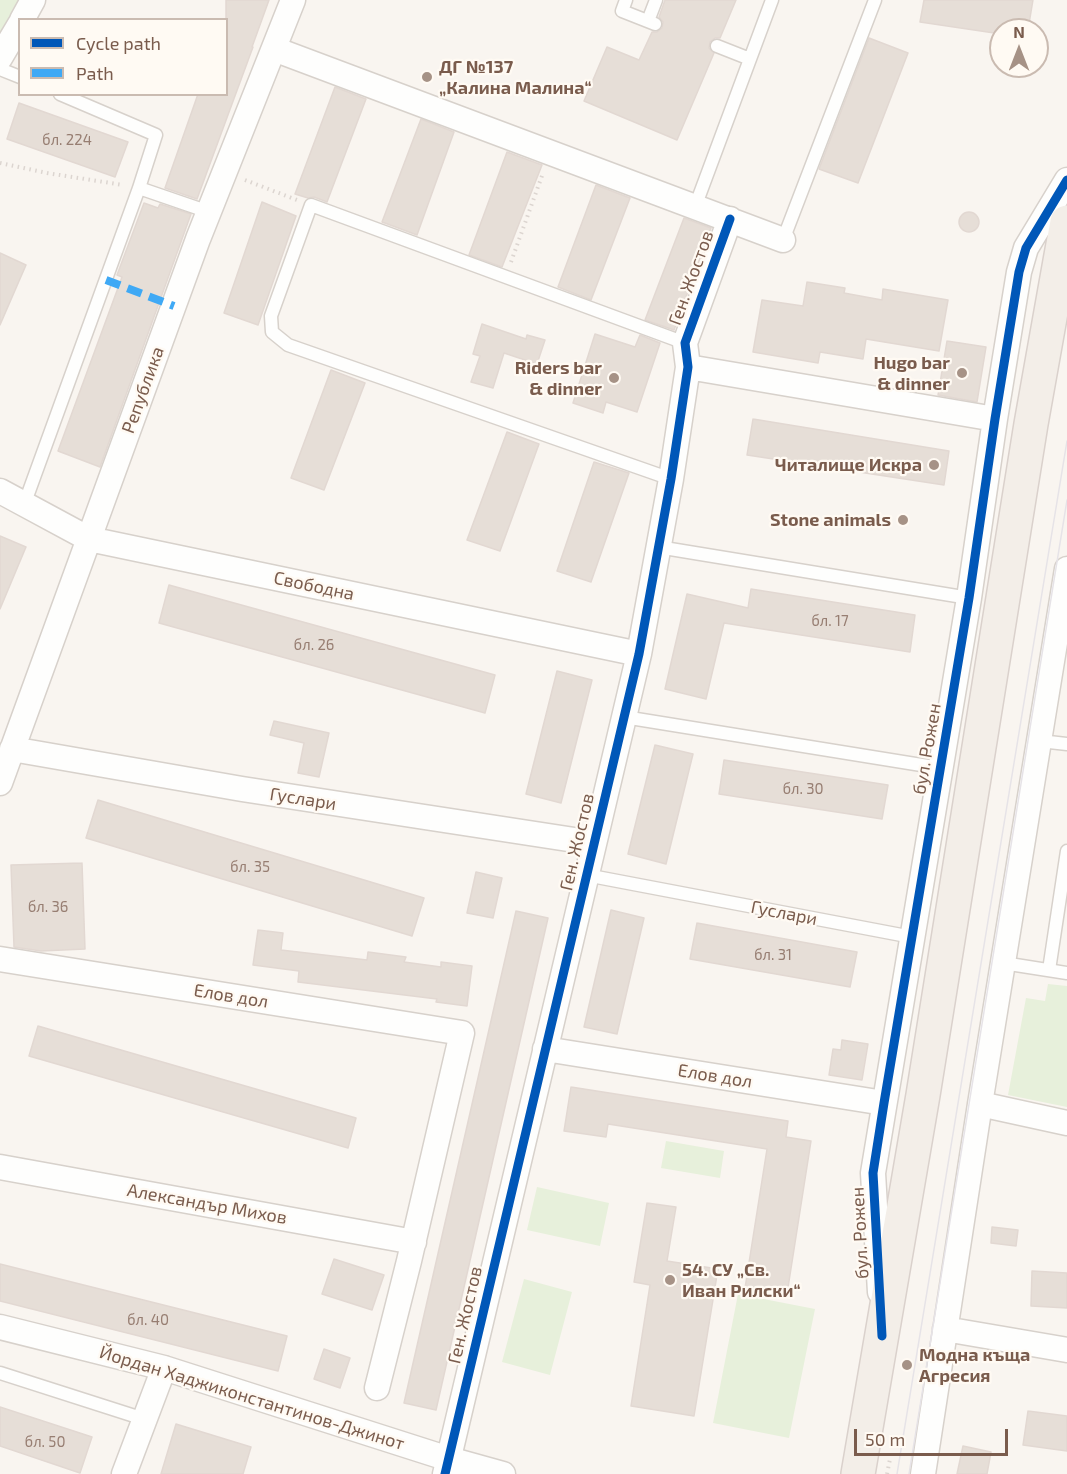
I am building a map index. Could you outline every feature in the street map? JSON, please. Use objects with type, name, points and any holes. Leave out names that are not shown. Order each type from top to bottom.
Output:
[{"type":"main road","name":"бул. Рожен","points":[[858,1474],[923,1095],[1029,436],[1067,222]]},
{"type":"street","points":[[23,18],[33,0]]},
{"type":"street","name":"Република","points":[[0,783],[209,212],[292,0]]},
{"type":"street","points":[[0,58],[18,27]]},
{"type":"street","points":[[274,49],[783,240]]},
{"type":"street","name":"бул. Рожен","points":[[882,1336],[873,1173],[884,1103],[969,598],[1019,272],[1026,248],[1067,180]]},
{"type":"street","name":"Ген. Жостов","points":[[447,1466],[639,654],[671,479],[688,367],[685,343],[730,219]]},
{"type":"street","points":[[688,367],[995,419]]},
{"type":"street","name":"Свободна","points":[[0,491],[89,539],[639,654]]},
{"type":"street","points":[[923,1474],[980,1104],[1040,741],[1060,664],[1067,569]]},
{"type":"street","name":"Гуслари","points":[[12,749],[242,789],[594,843]]},
{"type":"street","name":"Елов дол","points":[[0,959],[462,1033],[414,1242]]},
{"type":"street","name":"Елов дол","points":[[545,1049],[884,1103]]},
{"type":"street","points":[[980,1104],[1067,1123]]},
{"type":"street","name":"Александър Михов","points":[[0,1167],[414,1242]]},
{"type":"street","points":[[377,1388],[414,1242]]},
{"type":"street","name":"Йордан Хаджиконстантинов-Джинот","points":[[0,1327],[164,1368],[447,1466],[503,1474]]},
{"type":"street","points":[[945,1329],[1067,1350]]},
{"type":"street","points":[[124,1474],[164,1368]]},
{"type":"lane","points":[[626,0],[622,11],[651,22],[656,0]]},
{"type":"lane","points":[[695,207],[772,0]]},
{"type":"lane","points":[[783,240],[875,0]]},
{"type":"lane","points":[[717,46],[750,59]]},
{"type":"lane","points":[[0,69],[18,76]]},
{"type":"lane","points":[[24,505],[140,188],[156,135],[65,96]]},
{"type":"lane","points":[[140,188],[209,212]]},
{"type":"lane","points":[[671,479],[288,345],[272,332],[271,316],[311,205],[685,343]]},
{"type":"lane","points":[[658,547],[969,598]]},
{"type":"lane","points":[[624,717],[940,768]]},
{"type":"lane","points":[[1040,741],[1067,744]]},
{"type":"lane","points":[[1049,970],[1067,851]]},
{"type":"lane","name":"Гуслари","points":[[586,875],[912,937]]},
{"type":"lane","points":[[1003,963],[1067,973]]},
{"type":"lane","points":[[0,1373],[144,1419]]},
{"type":"path","points":[[506,277],[551,153]]},
{"type":"path","points":[[0,163],[140,188]]},
{"type":"path","points":[[225,173],[311,205]]},
{"type":"path","points":[[887,1474],[889,1463]]},
{"type":"green space","points":[[0,0],[21,0],[0,39]]},
{"type":"green space","points":[[1048,984],[1067,986],[1067,1107],[1008,1095],[1026,998],[1045,1001]]},
{"type":"green space","points":[[666,1141],[724,1151],[720,1178],[661,1168]]},
{"type":"green space","points":[[537,1187],[609,1203],[600,1246],[527,1230]]},
{"type":"green space","points":[[524,1279],[572,1292],[550,1375],[502,1362]]},
{"type":"green space","points":[[738,1294],[815,1309],[789,1438],[713,1423]]},
{"type":"building","points":[[226,0],[269,0],[197,199],[165,188],[197,96],[228,96],[228,18],[226,18]]},
{"type":"building","points":[[665,0],[736,0],[720,38],[715,38],[710,42],[709,48],[714,53],[677,140],[584,101],[607,47],[639,60],[652,32],[657,32],[662,28],[663,22],[659,17]]},
{"type":"building","points":[[924,0],[1033,0],[1030,18],[989,18],[989,32],[920,22]]},
{"type":"building","points":[[869,38],[908,53],[858,183],[819,169]]},
{"type":"building","points":[[335,87],[366,99],[327,202],[295,194]]},
{"type":"building","points":[[19,103],[128,142],[115,177],[7,139]]},
{"type":"building","points":[[421,119],[454,132],[417,235],[382,222]]},
{"type":"building","points":[[507,152],[542,165],[502,267],[469,255]]},
{"type":"building","points":[[596,185],[630,198],[591,300],[558,287]]},
{"type":"building","points":[[262,202],[296,216],[258,325],[224,313]]},
{"type":"building","points":[[144,203],[158,208],[160,204],[191,214],[100,467],[58,451],[122,277],[117,275]]},
{"type":"building","points":[[969,212],[976,215],[979,222],[976,229],[969,232],[962,229],[959,222],[962,215]]},
{"type":"building","points":[[684,218],[711,228],[674,330],[645,320]]},
{"type":"building","points":[[0,253],[26,265],[0,325]]},
{"type":"building","points":[[807,282],[845,288],[844,293],[882,300],[883,289],[948,300],[939,351],[866,339],[863,359],[820,352],[818,363],[753,352],[762,300],[803,306]]},
{"type":"building","points":[[482,324],[526,339],[527,335],[545,340],[537,364],[504,353],[493,388],[471,382],[480,356],[473,354]]},
{"type":"building","name":"Riders bar & dinner","points":[[595,334],[635,347],[640,335],[660,343],[637,412],[606,402],[603,413],[573,403]]},
{"type":"building","points":[[947,341],[986,347],[977,402],[938,395]]},
{"type":"building","points":[[331,370],[365,383],[324,490],[291,478]]},
{"type":"building","points":[[753,419],[949,451],[944,485],[747,455]]},
{"type":"building","points":[[507,432],[539,444],[500,551],[467,540]]},
{"type":"building","points":[[594,462],[629,473],[591,582],[557,571]]},
{"type":"building","points":[[0,536],[26,547],[0,609]]},
{"type":"building","points":[[169,585],[495,675],[485,713],[159,623]]},
{"type":"building","points":[[751,589],[915,615],[910,652],[724,623],[706,699],[665,689],[687,594],[748,608]]},
{"type":"building","points":[[557,671],[592,680],[561,803],[526,794]]},
{"type":"building","points":[[274,721],[329,733],[319,777],[298,773],[304,743],[270,735]]},
{"type":"building","points":[[655,745],[693,754],[666,864],[628,854]]},
{"type":"building","points":[[724,760],[888,785],[882,819],[719,794]]},
{"type":"building","points":[[98,800],[424,898],[412,936],[86,838]]},
{"type":"building","points":[[82,863],[85,949],[41,951],[14,947],[11,865]]},
{"type":"building","points":[[476,872],[502,878],[493,918],[467,913]]},
{"type":"building","points":[[611,910],[644,918],[617,1034],[584,1027]]},
{"type":"building","points":[[516,911],[548,918],[436,1410],[404,1403]]},
{"type":"building","points":[[697,923],[857,952],[850,987],[690,959]]},
{"type":"building","points":[[258,930],[283,933],[281,950],[367,960],[368,952],[406,957],[404,962],[441,967],[441,962],[472,966],[467,1006],[436,1002],[437,999],[298,982],[299,971],[253,965]]},
{"type":"building","points":[[38,1026],[356,1118],[348,1148],[29,1056]]},
{"type":"building","points":[[842,1040],[868,1044],[862,1080],[829,1075],[833,1049],[841,1050]]},
{"type":"building","points":[[571,1087],[788,1121],[786,1137],[811,1141],[787,1294],[745,1288],[767,1149],[608,1124],[606,1137],[564,1131]]},
{"type":"building","points":[[647,1203],[676,1207],[667,1261],[718,1269],[694,1416],[631,1406],[650,1285],[634,1282]]},
{"type":"building","points":[[992,1227],[1018,1230],[1016,1246],[991,1243]]},
{"type":"building","points":[[334,1259],[384,1275],[372,1310],[322,1294]]},
{"type":"building","points":[[0,1264],[287,1336],[278,1371],[0,1301]]},
{"type":"building","points":[[1032,1271],[1067,1273],[1067,1308],[1031,1306]]},
{"type":"building","points":[[324,1349],[350,1358],[340,1388],[314,1379]]},
{"type":"building","points":[[0,1407],[92,1437],[80,1473],[0,1446]]},
{"type":"building","points":[[1028,1411],[1067,1416],[1067,1451],[1023,1445]]},
{"type":"building","points":[[176,1424],[251,1447],[243,1474],[161,1474]]},
{"type":"building","points":[[963,1446],[991,1452],[987,1474],[957,1474]]},
{"type":"tram line","points":[[897,1474],[1067,441]]},
{"type":"tram line","points":[[909,1474],[1067,500]]},
{"type":"marked path","points":[[106,280],[174,306]]},
{"type":"cycle path","points":[[882,1336],[873,1173],[884,1103],[969,598],[1019,272],[1026,248],[1067,180]]},
{"type":"cycle path","points":[[445,1474],[639,654],[671,479],[688,367],[685,343],[730,219]]},
{"type":"place","name":"ДГ №137 „Калина Малина“","points":[[427,77]]},
{"type":"place","name":"Hugo bar & dinner","points":[[962,373]]},
{"type":"place","name":"Riders bar & dinner","points":[[614,378]]},
{"type":"place","name":"Читалище Искра","points":[[934,465]]},
{"type":"place","name":"Stone animals","points":[[903,520]]},
{"type":"place","name":"54. СУ „Св. Иван Рилски“","points":[[670,1280]]},
{"type":"place","name":"Модна къща Агресия","points":[[907,1365]]}]
